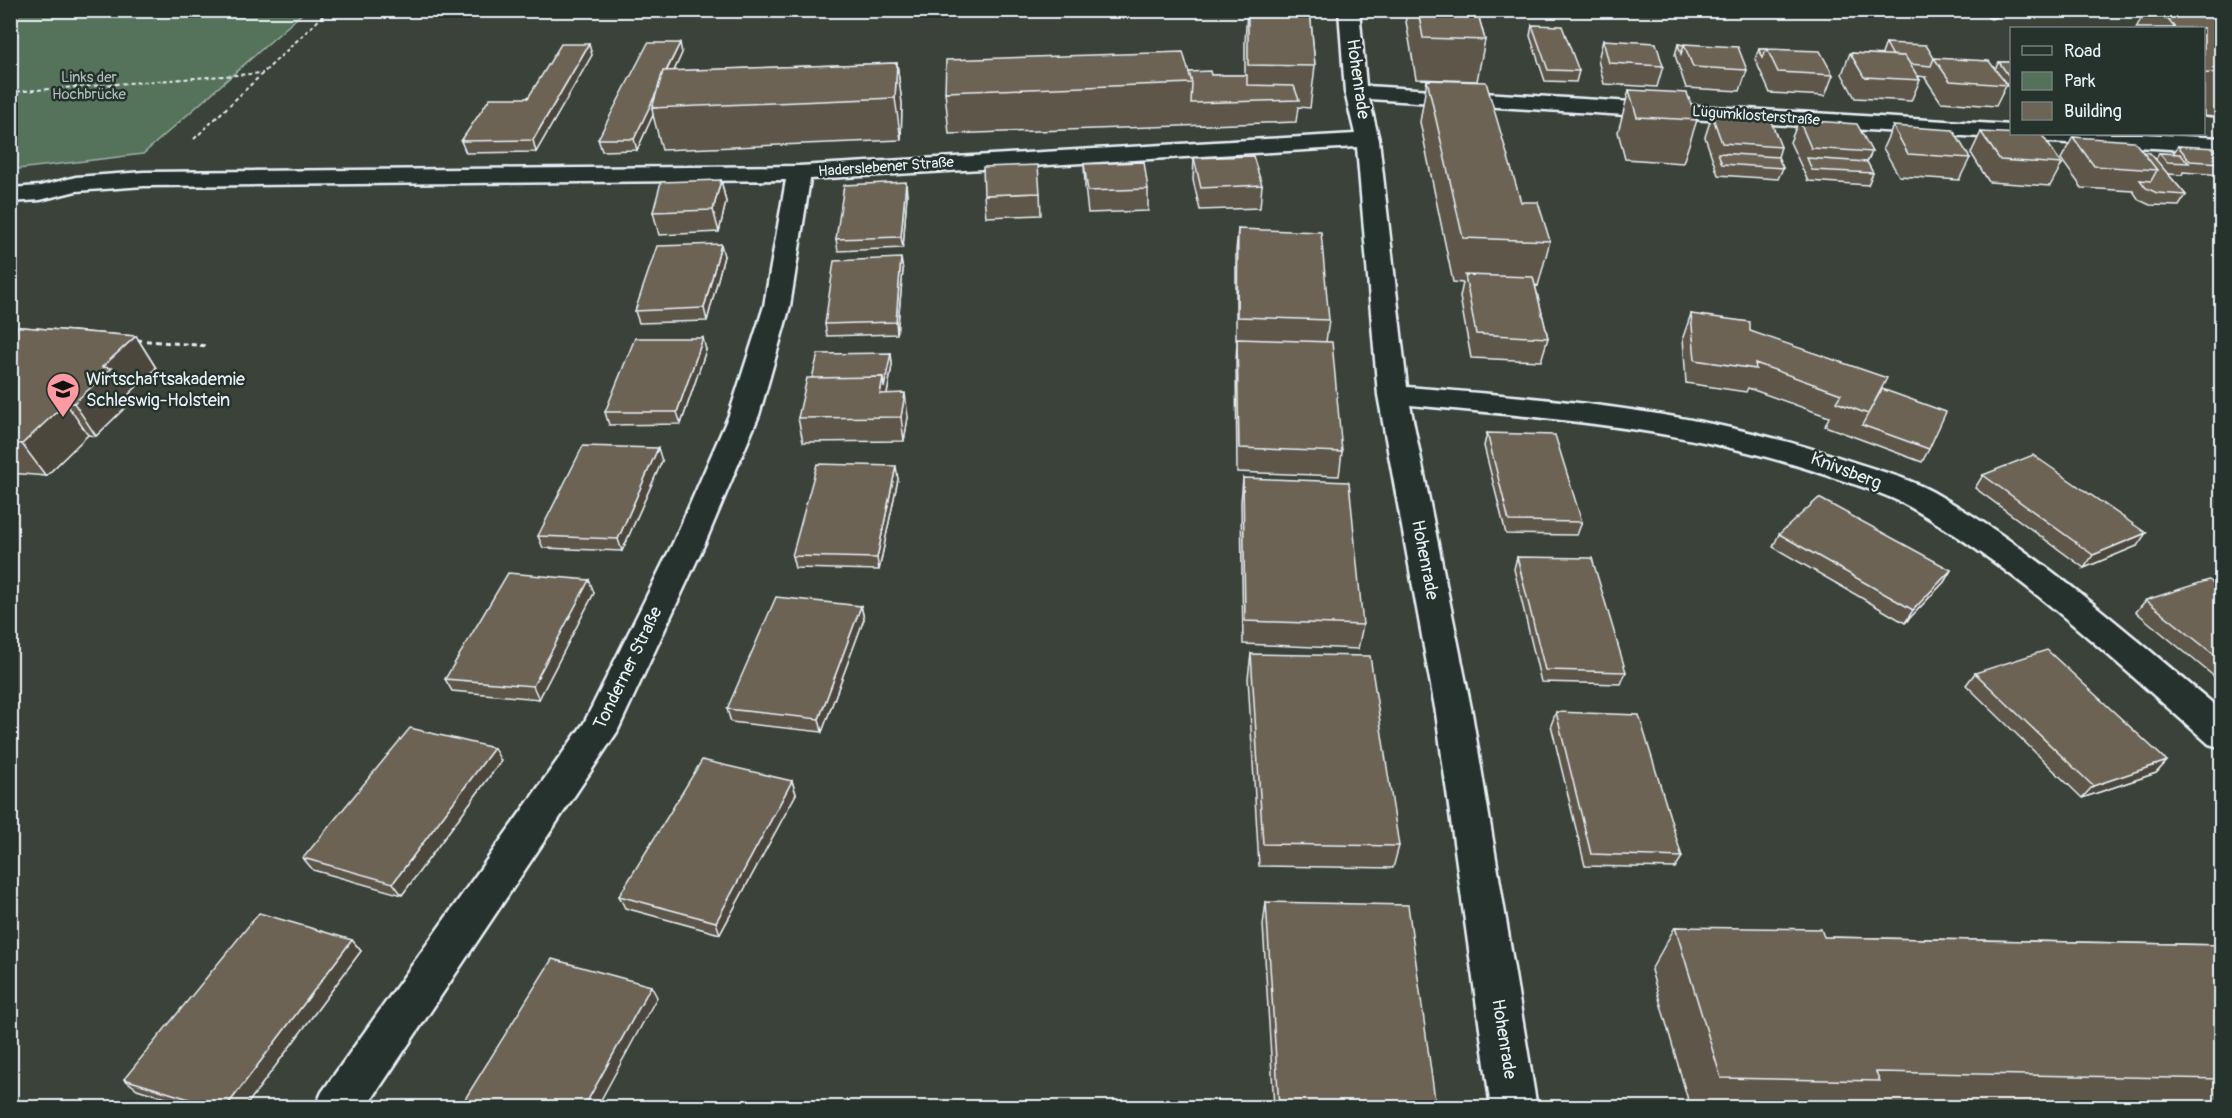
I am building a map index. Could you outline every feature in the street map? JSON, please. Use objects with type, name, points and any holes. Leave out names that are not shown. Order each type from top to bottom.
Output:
[{"type":"street","name":"Hohenrade","points":[[1349,10],[1356,92],[1368,140],[1393,396],[1454,713],[1514,1107]]},
{"type":"street","name":"Lügumklosterstraße","points":[[1356,92],[2010,132]]},
{"type":"street","points":[[2050,135],[2222,145]]},
{"type":"street","name":"Haderslebener Straße","points":[[10,195],[40,193],[76,184],[144,178],[799,173],[1368,140]]},
{"type":"street","name":"Tonderner Straße","points":[[338,1107],[598,732],[689,543],[744,415],[777,306],[799,173]]},
{"type":"street","name":"Knivsberg","points":[[1393,396],[1622,415],[1696,428],[1806,455],[1920,499],[2047,584],[2222,732]]},
{"type":"path","points":[[144,178],[195,138],[242,96],[329,10]]},
{"type":"path","points":[[10,92],[263,73]]},
{"type":"path","points":[[126,339],[208,346]]},
{"type":"green space","name":"Links der Hochbrücke","points":[[11,10],[305,11],[143,154],[10,169]]},
{"type":"building","points":[[1248,10],[1310,10],[1315,66],[1248,65]]},
{"type":"building","points":[[1418,10],[1477,10],[1485,40],[1423,38]]},
{"type":"building","points":[[2160,10],[2222,10],[2222,74],[2205,73],[2205,27],[2174,27]]},
{"type":"building","points":[[1532,25],[1562,26],[1579,71],[1548,70]]},
{"type":"building","points":[[1603,40],[1656,43],[1663,66],[1609,63]]},
{"type":"building","points":[[648,43],[680,43],[666,71],[663,71],[658,89],[634,139],[598,139]]},
{"type":"building","points":[[1886,43],[1926,45],[1934,58],[1931,66],[1910,64],[1905,56],[1893,56]]},
{"type":"building","points":[[561,44],[589,44],[533,140],[461,141],[490,98],[528,98]]},
{"type":"building","points":[[1678,44],[1684,45],[1681,54]]},
{"type":"building","points":[[1684,44],[1738,47],[1747,70],[1693,67]]},
{"type":"building","points":[[1759,49],[1766,49],[1763,58]]},
{"type":"building","points":[[1767,49],[1820,51],[1833,75],[1778,72]]},
{"type":"building","points":[[1183,52],[1192,83],[945,92],[946,60]]},
{"type":"building","points":[[1850,53],[1905,56],[1920,80],[1864,77]]},
{"type":"building","points":[[1934,58],[1989,61],[2007,85],[1950,81]]},
{"type":"building","points":[[1999,62],[2010,62],[2010,75]]},
{"type":"building","points":[[897,63],[895,98],[652,108],[663,71]]},
{"type":"building","points":[[1210,71],[1211,75],[1247,75],[1247,85],[1294,86],[1299,100],[1191,103],[1192,83],[1189,72]]},
{"type":"building","points":[[1427,80],[1486,82],[1521,202],[1538,202],[1550,241],[1463,238]]},
{"type":"building","points":[[1629,90],[1687,93],[1697,120],[1637,117]]},
{"type":"building","points":[[1712,115],[1770,119],[1781,147],[1722,143]]},
{"type":"building","points":[[1799,120],[1857,124],[1872,152],[1811,148]]},
{"type":"building","points":[[1893,126],[1953,130],[1970,158],[1908,154]]},
{"type":"building","points":[[1981,132],[2042,135],[2062,164],[2000,160]]},
{"type":"building","points":[[2073,137],[2134,141],[2157,170],[2094,166]]},
{"type":"building","points":[[2178,146],[2217,148],[2222,153],[2222,163],[2190,161]]},
{"type":"building","points":[[2143,152],[2150,153],[2186,195],[2157,193],[2146,188],[2140,180],[2151,181],[2157,170]]},
{"type":"building","points":[[1718,153],[1778,157],[1783,168],[1722,164]]},
{"type":"building","points":[[2159,153],[2180,154],[2189,163],[2167,162]]},
{"type":"building","points":[[1253,156],[1262,185],[1201,188],[1194,158]]},
{"type":"building","points":[[1807,158],[1867,162],[1873,173],[1812,170]]},
{"type":"building","points":[[1144,162],[1148,189],[1088,191],[1084,164]]},
{"type":"building","points":[[1038,165],[1040,193],[984,195],[983,167]]},
{"type":"building","points":[[721,180],[713,210],[653,212],[661,182]]},
{"type":"building","points":[[906,182],[901,237],[836,239],[844,185]]},
{"type":"building","points":[[1238,229],[1321,232],[1329,320],[1237,317]]},
{"type":"building","points":[[721,244],[704,308],[635,311],[657,246]]},
{"type":"building","points":[[901,258],[896,322],[825,324],[834,261]]},
{"type":"building","points":[[1465,275],[1533,277],[1548,338],[1476,334]]},
{"type":"building","points":[[1691,314],[1750,322],[1750,331],[1887,378],[1868,414],[1836,402],[1841,394],[1755,363],[1756,369],[1695,360]]},
{"type":"building","points":[[10,326],[136,336],[102,367],[112,368],[74,403],[66,403],[22,444],[10,443]]},
{"type":"building","points":[[635,338],[703,338],[677,412],[605,412]]},
{"type":"building","points":[[1237,339],[1332,342],[1342,452],[1239,448]]},
{"type":"building","points":[[891,353],[884,388],[883,377],[812,378],[818,354]]},
{"type":"building","points":[[883,377],[880,394],[905,393],[901,417],[798,418],[807,378]]},
{"type":"building","points":[[1882,389],[1946,412],[1929,449],[1862,425]]},
{"type":"building","points":[[1487,433],[1555,435],[1582,522],[1509,521]]},
{"type":"building","points":[[583,446],[658,448],[618,539],[538,536]]},
{"type":"building","points":[[2033,455],[2146,533],[2093,555],[1983,475]]},
{"type":"building","points":[[817,464],[896,466],[877,558],[792,556]]},
{"type":"building","points":[[1243,478],[1349,482],[1363,625],[1245,621]]},
{"type":"building","points":[[1819,498],[1951,570],[1913,610],[1779,534]]},
{"type":"building","points":[[1517,557],[1592,558],[1626,672],[1545,670]]},
{"type":"building","points":[[508,573],[589,580],[533,686],[445,679]]},
{"type":"building","points":[[2209,580],[2222,589],[2222,661],[2146,600]]},
{"type":"building","points":[[776,597],[861,606],[819,719],[727,709]]},
{"type":"building","points":[[2047,650],[2167,761],[2093,786],[1975,673]]},
{"type":"building","points":[[1251,654],[1370,656],[1399,846],[1263,844]]},
{"type":"building","points":[[1556,712],[1639,715],[1682,857],[1591,854]]},
{"type":"building","points":[[410,728],[494,748],[393,883],[303,858]]},
{"type":"building","points":[[702,760],[792,781],[716,922],[619,896]]},
{"type":"building","points":[[1266,902],[1408,905],[1436,1107],[1279,1107]]},
{"type":"building","points":[[259,913],[352,940],[226,1107],[215,1107],[124,1079]]},
{"type":"building","points":[[1675,927],[1821,929],[1824,937],[2222,945],[2222,1079],[1876,1072],[1880,1081],[1721,1078]]},
{"type":"building","points":[[552,959],[651,986],[584,1107],[460,1107]]},
{"type":"place","name":"Wirtschaftsakademie Schleswig-Holstein","points":[[63,418]]}]
